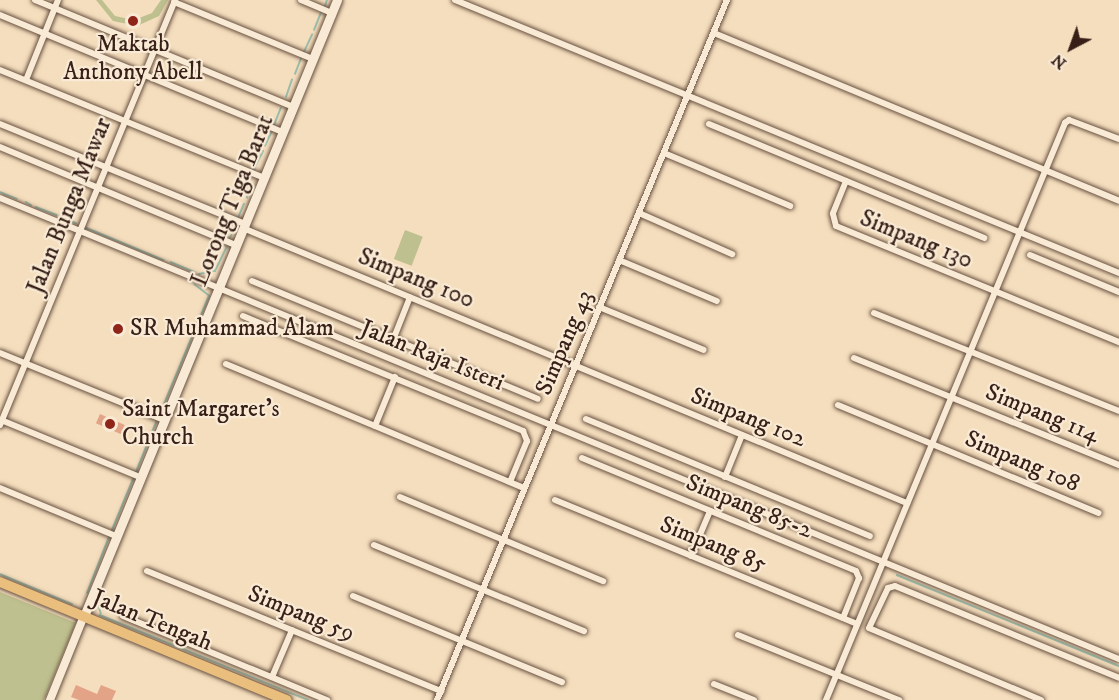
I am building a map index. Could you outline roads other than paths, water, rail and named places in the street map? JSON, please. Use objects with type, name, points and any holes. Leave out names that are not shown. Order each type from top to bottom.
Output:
[{"type":"main road","name":"Lorong Tiga Barat","points":[[84,616],[337,0]]},
{"type":"main road","name":"Jalan Tengah","points":[[0,582],[287,700]]},
{"type":"street","points":[[35,0],[293,107]]},
{"type":"street","points":[[26,80],[58,0]]},
{"type":"street","points":[[301,0],[332,12]]},
{"type":"street","points":[[455,0],[1119,273]]},
{"type":"street","name":"Simpang 43","points":[[437,700],[727,0]]},
{"type":"street","points":[[174,1],[313,59]]},
{"type":"street","name":"Jalan Bunga Mawar","points":[[1,422],[174,1]]},
{"type":"street","points":[[0,15],[282,132]]},
{"type":"street","points":[[714,33],[1119,201]]},
{"type":"street","points":[[0,70],[264,178]]},
{"type":"street","points":[[826,700],[994,291],[1069,120],[1119,139]]},
{"type":"street","name":"Simpang 100","points":[[0,124],[575,365]]},
{"type":"street","name":"Simpang 130","points":[[709,124],[984,238]]},
{"type":"street","points":[[0,147],[236,245]]},
{"type":"street","points":[[664,153],[790,206]]},
{"type":"street","name":"Simpang 130","points":[[846,181],[833,214],[836,226],[994,291]]},
{"type":"street","name":"Jalan Raja Isteri","points":[[0,198],[1119,659]]},
{"type":"street","points":[[639,213],[732,254]]},
{"type":"street","points":[[1030,255],[1119,292]]},
{"type":"street","points":[[619,260],[717,301]]},
{"type":"street","points":[[252,281],[538,399]]},
{"type":"street","points":[[994,291],[1119,342]]},
{"type":"street","points":[[393,340],[410,297]]},
{"type":"street","points":[[599,307],[704,350]]},
{"type":"street","points":[[874,313],[1119,411]]},
{"type":"street","points":[[243,316],[523,431],[527,441],[510,482]]},
{"type":"street","points":[[0,353],[164,420]]},
{"type":"street","name":"Simpang 114","points":[[854,358],[1119,465]]},
{"type":"street","points":[[226,364],[524,488]]},
{"type":"street","name":"Simpang 102","points":[[575,365],[907,503]]},
{"type":"street","points":[[375,426],[395,377]]},
{"type":"street","name":"Simpang 108","points":[[838,405],[1099,513]]},
{"type":"street","points":[[585,419],[870,536]]},
{"type":"street","points":[[1,422],[140,477]]},
{"type":"street","points":[[725,477],[742,435]]},
{"type":"street","name":"Simpang 85-2","points":[[582,458],[857,572],[843,618]]},
{"type":"street","points":[[0,488],[116,536]]},
{"type":"street","points":[[400,497],[603,581]]},
{"type":"street","name":"Simpang 85","points":[[555,500],[857,624]]},
{"type":"street","points":[[692,556],[710,511]]},
{"type":"street","points":[[374,545],[584,631]]},
{"type":"street","name":"Simpang 59","points":[[147,571],[441,692]]},
{"type":"street","points":[[1041,700],[869,628],[893,585],[1119,678]]},
{"type":"street","points":[[353,596],[562,682]]},
{"type":"street","points":[[123,615],[327,700]]},
{"type":"street","points":[[50,700],[84,616]]},
{"type":"street","points":[[272,677],[292,630]]},
{"type":"street","points":[[738,635],[899,700]]},
{"type":"street","points":[[714,684],[754,700]]},
{"type":"waterway","points":[[325,6],[327,0]]},
{"type":"waterway","points":[[314,30],[321,13]]},
{"type":"waterway","points":[[304,52],[312,35]]},
{"type":"waterway","points":[[295,74],[301,58]]},
{"type":"waterway","points":[[286,97],[292,80]]},
{"type":"waterway","points":[[274,125],[281,108]]},
{"type":"waterway","points":[[265,146],[272,131]]},
{"type":"waterway","points":[[253,171],[263,151]]},
{"type":"waterway","points":[[247,198],[250,177]]},
{"type":"waterway","points":[[0,192],[17,199]]},
{"type":"waterway","points":[[26,202],[31,205]]},
{"type":"waterway","points":[[238,218],[244,204]]},
{"type":"waterway","points":[[36,207],[57,215]]},
{"type":"waterway","points":[[64,218],[76,223]]},
{"type":"waterway","points":[[230,238],[236,225]]},
{"type":"waterway","points":[[87,228],[164,260]]},
{"type":"waterway","points":[[199,274],[215,271],[227,246]]},
{"type":"waterway","points":[[171,262],[194,272]]},
{"type":"waterway","points":[[159,416],[209,296],[195,285]]},
{"type":"waterway","points":[[136,472],[157,420]]},
{"type":"waterway","points":[[112,530],[133,479]]},
{"type":"waterway","points":[[87,593],[109,537]]},
{"type":"waterway","points":[[0,574],[72,604]]},
{"type":"waterway","points":[[897,575],[1119,666]]},
{"type":"waterway","points":[[97,598],[101,613]]},
{"type":"waterway","points":[[100,615],[308,700]]},
{"type":"place","name":"Maktab Anthony Abell","points":[[133,21]]},
{"type":"place","name":"SR Muhammad Alam","points":[[118,329]]},
{"type":"place","name":"Saint Margaret's Church","points":[[110,424]]}]
